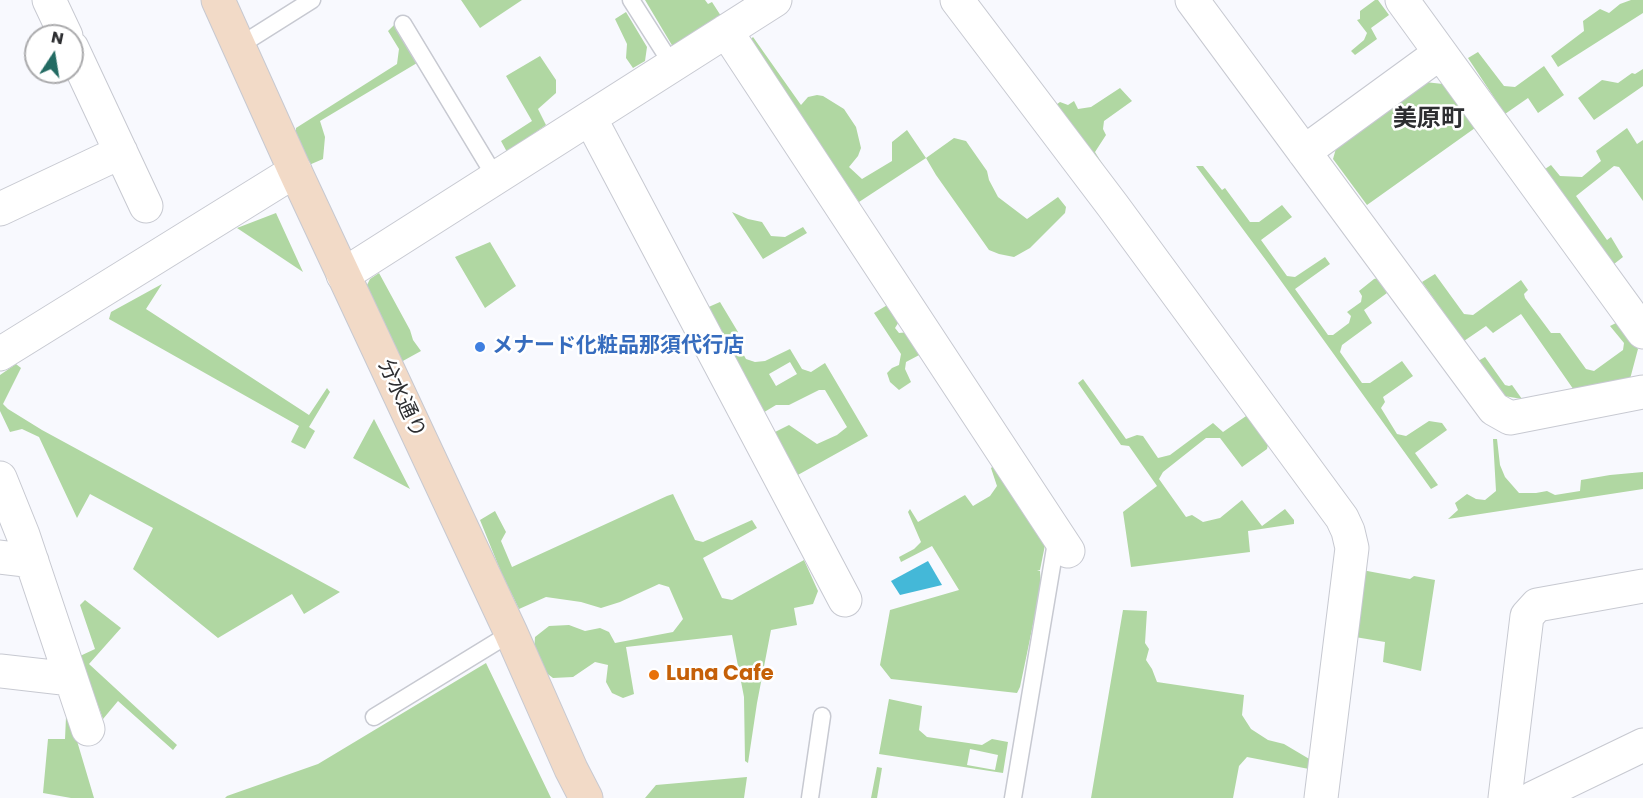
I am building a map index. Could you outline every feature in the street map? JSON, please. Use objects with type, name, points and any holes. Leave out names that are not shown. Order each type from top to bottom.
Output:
[{"type":"street","points":[[49,0],[60,24]]},
{"type":"street","name":"分水通り","points":[[218,0],[586,798]]},
{"type":"street","points":[[344,275],[775,0]]},
{"type":"street","points":[[957,0],[1333,503],[1348,531],[1352,548],[1321,798]]},
{"type":"street","points":[[1192,0],[1494,409],[1510,418],[1643,392]]},
{"type":"street","points":[[1402,0],[1643,332]]},
{"type":"street","points":[[726,31],[1062,543]]},
{"type":"street","points":[[1304,152],[1440,53]]},
{"type":"street","points":[[84,73],[146,206]]},
{"type":"street","points":[[590,118],[845,600]]},
{"type":"street","points":[[0,209],[121,152]]},
{"type":"street","points":[[0,354],[295,171]]},
{"type":"street","points":[[0,478],[23,535],[88,729]]},
{"type":"street","points":[[0,557],[32,561]]},
{"type":"street","points":[[1504,798],[1527,616],[1537,604],[1643,586]]},
{"type":"street","points":[[0,671],[71,679]]},
{"type":"street","points":[[1533,798],[1643,745]]},
{"type":"lane","points":[[239,46],[312,0]]},
{"type":"lane","points":[[631,0],[673,66]]},
{"type":"lane","points":[[403,24],[496,178]]},
{"type":"lane","points":[[1012,798],[1062,543]]},
{"type":"lane","points":[[374,717],[511,633]]},
{"type":"lane","points":[[810,798],[822,716]]},
{"type":"green space","points":[[461,0],[522,0],[480,28]]},
{"type":"green space","points":[[645,0],[705,0],[708,4],[712,2],[721,16],[673,47]]},
{"type":"green space","points":[[1378,0],[1389,15],[1371,28],[1377,39],[1355,55],[1351,51],[1364,40],[1367,33],[1357,20],[1360,19],[1360,11]]},
{"type":"green space","points":[[1631,0],[1643,0],[1643,13],[1558,67],[1551,56],[1584,31],[1583,21],[1600,9],[1609,13],[1620,4]]},
{"type":"green space","points":[[626,12],[647,47],[645,61],[633,68],[626,58],[627,44],[615,19]]},
{"type":"green space","points":[[395,24],[417,63],[320,121],[325,137],[323,159],[309,165],[296,136],[296,128],[397,64],[399,49],[388,31]]},
{"type":"green space","points":[[753,37],[801,105],[808,97],[817,95],[823,96],[844,109],[856,127],[861,148],[849,167],[862,179],[892,161],[892,142],[907,130],[926,158],[859,202],[749,41]]},
{"type":"green space","points":[[1478,52],[1504,86],[1515,87],[1544,66],[1564,95],[1538,113],[1528,98],[1505,114],[1468,58]]},
{"type":"green space","points":[[540,56],[556,80],[556,93],[538,109],[546,125],[507,152],[501,141],[532,121],[506,76]]},
{"type":"green space","points":[[1643,69],[1643,86],[1594,120],[1578,98],[1602,80],[1618,83],[1632,73],[1635,74]]},
{"type":"green space","points":[[1425,82],[1443,84],[1475,128],[1367,205],[1333,159],[1337,145]]},
{"type":"green space","points":[[1120,88],[1132,101],[1104,121],[1103,129],[1106,135],[1095,152],[1113,181],[1053,107],[1060,102],[1068,105],[1074,101],[1078,109],[1091,107]]},
{"type":"green space","points":[[1627,128],[1637,144],[1643,140],[1643,201],[1619,167],[1614,166],[1576,196],[1607,240],[1611,237],[1623,257],[1614,264],[1545,169],[1551,165],[1560,176],[1582,177],[1601,161],[1596,151]]},
{"type":"green space","points":[[954,138],[966,141],[987,171],[998,197],[1027,219],[1058,197],[1066,207],[1065,213],[1030,248],[1014,257],[999,254],[989,250],[926,158]]},
{"type":"green space","points":[[1196,166],[1203,166],[1222,190],[1225,188],[1250,222],[1259,222],[1282,205],[1292,217],[1261,240],[1287,276],[1295,277],[1325,257],[1330,264],[1295,289],[1328,335],[1333,335],[1349,323],[1351,316],[1347,312],[1361,302],[1362,296],[1359,291],[1378,278],[1387,293],[1364,310],[1372,323],[1342,345],[1340,352],[1362,383],[1370,383],[1402,361],[1413,376],[1383,397],[1385,402],[1381,408],[1397,434],[1406,436],[1429,421],[1442,423],[1447,430],[1415,453],[1438,485],[1431,489]]},
{"type":"green space","points":[[732,212],[762,222],[771,236],[785,237],[803,227],[807,233],[763,259]]},
{"type":"green space","points":[[276,213],[303,272],[237,228]]},
{"type":"green space","points":[[490,242],[516,286],[485,308],[455,257]]},
{"type":"green space","points":[[379,273],[410,330],[413,340],[421,351],[401,362],[366,287],[370,279]]},
{"type":"green space","points":[[1435,274],[1464,314],[1473,315],[1521,280],[1528,290],[1524,294],[1525,298],[1551,333],[1560,333],[1586,369],[1594,371],[1623,350],[1624,343],[1610,326],[1618,322],[1638,349],[1630,379],[1576,393],[1521,314],[1493,333],[1486,326],[1464,341],[1422,282]]},
{"type":"green space","points":[[162,284],[146,309],[309,415],[327,388],[330,392],[309,427],[315,431],[305,449],[291,442],[299,426],[109,319],[111,312]]},
{"type":"green space","points":[[720,302],[738,332],[734,338],[746,359],[755,362],[765,361],[790,349],[802,369],[811,372],[825,363],[868,436],[796,476],[773,433],[789,425],[817,444],[837,435],[847,427],[825,390],[819,390],[789,405],[776,405],[761,414],[704,309]],"holes":[[[790,362],[797,374],[776,386],[769,374]]]},
{"type":"green space","points":[[889,304],[900,320],[895,328],[899,333],[909,332],[923,353],[906,362],[905,369],[911,382],[899,390],[890,382],[887,373],[899,365],[901,354],[874,313]]},
{"type":"green space","points":[[1485,357],[1505,385],[1512,385],[1522,399],[1504,396],[1478,361]]},
{"type":"green space","points":[[16,364],[21,368],[3,404],[8,409],[42,430],[340,592],[304,614],[292,594],[218,638],[133,569],[153,528],[90,494],[77,518],[39,437],[22,429],[10,432],[0,411],[0,375]]},
{"type":"green space","points":[[1083,379],[1126,439],[1137,435],[1143,436],[1158,458],[1170,455],[1213,423],[1223,432],[1249,414],[1269,440],[1267,449],[1242,467],[1220,438],[1206,438],[1163,472],[1159,479],[1186,517],[1192,515],[1203,522],[1220,518],[1242,500],[1262,526],[1285,509],[1294,520],[1294,524],[1248,531],[1250,552],[1131,567],[1123,512],[1157,486],[1129,446],[1121,445],[1078,383]]},
{"type":"green space","points":[[374,419],[410,489],[353,458]]},
{"type":"green space","points":[[1493,439],[1497,439],[1500,465],[1505,477],[1519,493],[1547,491],[1555,495],[1580,491],[1581,480],[1643,472],[1643,489],[1448,519],[1458,510],[1455,503],[1467,494],[1476,499],[1485,500],[1496,491]]},
{"type":"green space","points":[[998,462],[1047,535],[1040,570],[1037,570],[1040,571],[1041,586],[1020,687],[1017,693],[891,679],[880,665],[890,610],[959,590],[932,546],[901,562],[899,557],[914,549],[921,542],[908,512],[910,509],[918,522],[965,495],[973,506],[990,496],[997,486],[991,468]]},
{"type":"green space","points":[[673,494],[695,540],[703,542],[752,520],[757,528],[703,558],[722,598],[732,600],[804,560],[818,591],[813,604],[794,608],[797,625],[771,630],[748,763],[745,761],[744,697],[732,635],[626,647],[634,694],[623,698],[612,693],[606,682],[608,665],[595,662],[573,677],[553,678],[545,672],[534,652],[535,637],[549,626],[569,625],[585,631],[600,628],[609,632],[615,643],[673,632],[683,619],[669,587],[659,584],[601,608],[581,602],[546,597],[519,609],[480,520],[495,511],[506,532],[501,541],[512,567]]},
{"type":"green space","points":[[1362,570],[1410,579],[1414,576],[1435,580],[1421,671],[1383,662],[1385,642],[1355,637]]},
{"type":"green space","points":[[85,600],[121,628],[89,664],[177,745],[173,750],[118,701],[103,719],[80,656],[95,649],[80,605]]},
{"type":"green space","points":[[1123,610],[1147,611],[1145,643],[1149,649],[1146,660],[1157,682],[1244,695],[1242,715],[1251,729],[1268,740],[1284,744],[1311,760],[1309,769],[1247,757],[1239,766],[1233,798],[1091,798]]},
{"type":"green space","points":[[486,663],[551,798],[225,798],[318,764]]},
{"type":"green space","points":[[889,699],[922,706],[919,730],[927,737],[982,745],[992,739],[1008,742],[1003,773],[879,754]],"holes":[[[970,749],[998,755],[995,770],[967,765]]]},
{"type":"green space","points":[[69,714],[94,798],[71,798],[43,793],[48,739],[65,739],[66,717]]},
{"type":"green space","points":[[877,767],[882,768],[877,798],[871,798]]},
{"type":"green space","points":[[747,777],[744,798],[645,798],[656,785]]},
{"type":"water","points":[[928,561],[942,585],[900,595],[891,581]]},
{"type":"place","name":"メナード化粧品那須代行店","points":[[480,347]]},
{"type":"place","name":"Luna Cafe","points":[[654,675]]},
{"type":"district","name":"美原町","points":[[1429,120]]}]
